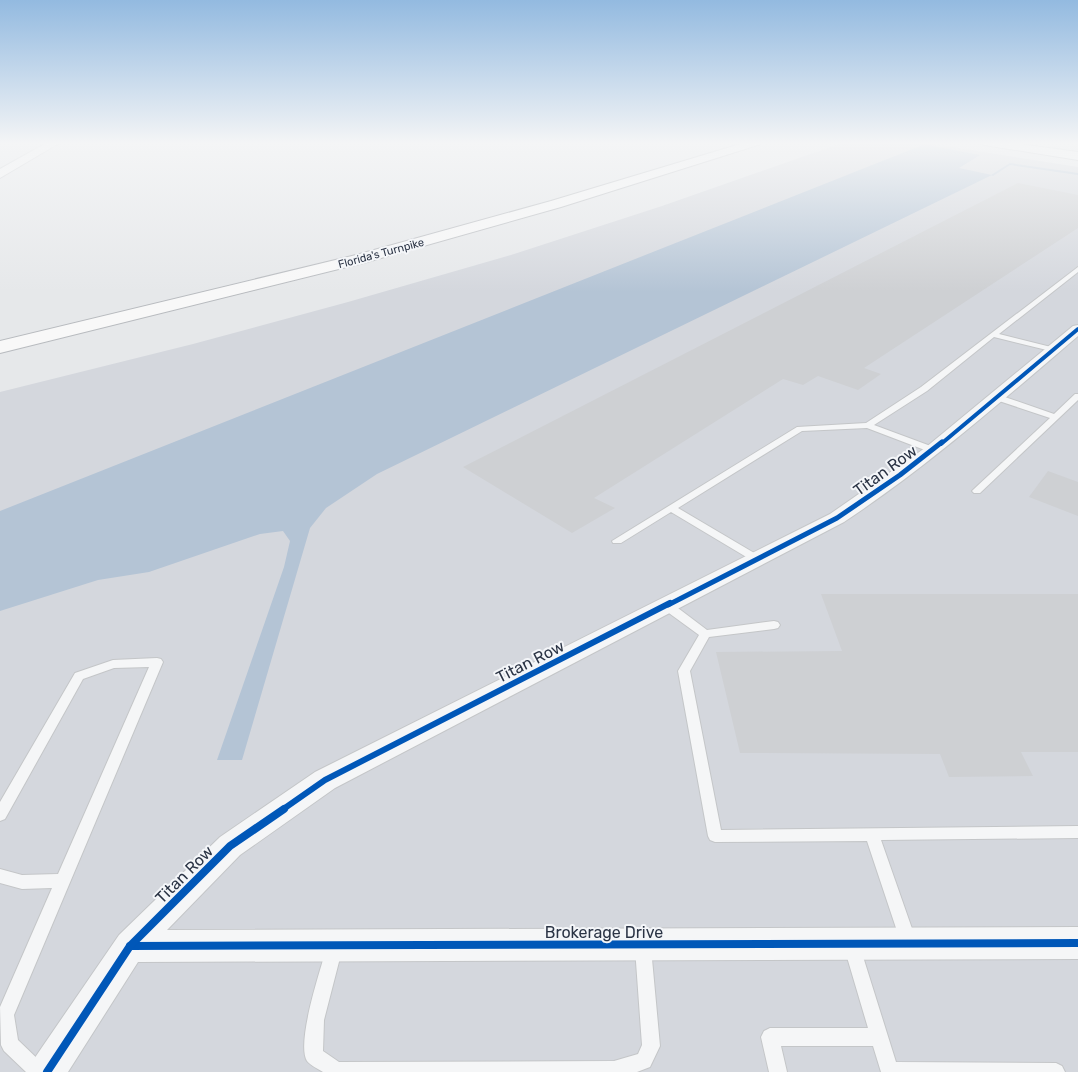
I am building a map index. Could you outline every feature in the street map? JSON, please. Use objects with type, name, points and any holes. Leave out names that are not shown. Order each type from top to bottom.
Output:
[{"type":"main road","name":"Florida's Turnpike","points":[[19,327],[261,271],[407,234],[556,192]]},
{"type":"main road","name":"Florida's Turnpike","points":[[0,347],[370,256],[538,210],[596,192]]},
{"type":"street","name":"Titan Row","points":[[47,1072],[130,946],[230,846],[326,780],[838,518],[879,492],[933,450],[1052,350],[1075,335]]},
{"type":"street","name":"Brokerage Drive","points":[[130,946],[1078,943]]},
{"type":"lane","points":[[868,425],[924,389],[1078,269]]},
{"type":"lane","points":[[993,335],[1052,350]]},
{"type":"lane","points":[[978,491],[1078,396]]},
{"type":"lane","points":[[996,397],[1055,417]]},
{"type":"lane","points":[[617,541],[800,428],[868,425],[933,450]]},
{"type":"lane","points":[[671,508],[757,559]]},
{"type":"lane","points":[[666,605],[705,634],[774,625]]},
{"type":"lane","points":[[705,634],[684,671],[714,836],[1078,832]]},
{"type":"lane","points":[[0,815],[79,676],[113,664],[157,662],[3,1017],[10,1045],[39,1072]]},
{"type":"lane","points":[[872,834],[909,943]]},
{"type":"lane","points":[[0,876],[22,882],[63,880]]},
{"type":"lane","points":[[335,945],[315,1020],[314,1056],[337,1071],[357,1071],[614,1070],[644,1061],[651,1046],[643,944]]},
{"type":"lane","points":[[851,944],[890,1071],[1056,1072]]},
{"type":"lane","points":[[778,1072],[770,1037],[879,1037]]},
{"type":"shaded area","points":[[702,192],[1078,192],[1078,1072],[0,1072],[0,392],[193,344],[348,302],[511,255]]},
{"type":"water","points":[[804,192],[957,192],[377,474],[326,508],[310,528],[242,760],[217,760],[284,567],[290,541],[283,531],[260,534],[149,572],[98,580],[0,611],[0,511]]},
{"type":"building","points":[[1000,192],[1063,192],[1078,195],[1078,228],[864,368],[881,374],[858,390],[818,376],[803,385],[783,379],[594,498],[615,508],[572,533],[463,467]]},
{"type":"building","points":[[1048,471],[1078,482],[1078,516],[1029,497]]},
{"type":"building","points":[[821,594],[1078,594],[1078,752],[1021,752],[1033,776],[949,777],[940,754],[740,753],[716,652],[842,651]]},
{"type":"cycle path","points":[[47,1072],[130,946],[230,846],[325,780],[837,518],[931,452],[1078,329]]},
{"type":"cycle path","points":[[130,946],[1078,943]]}]
